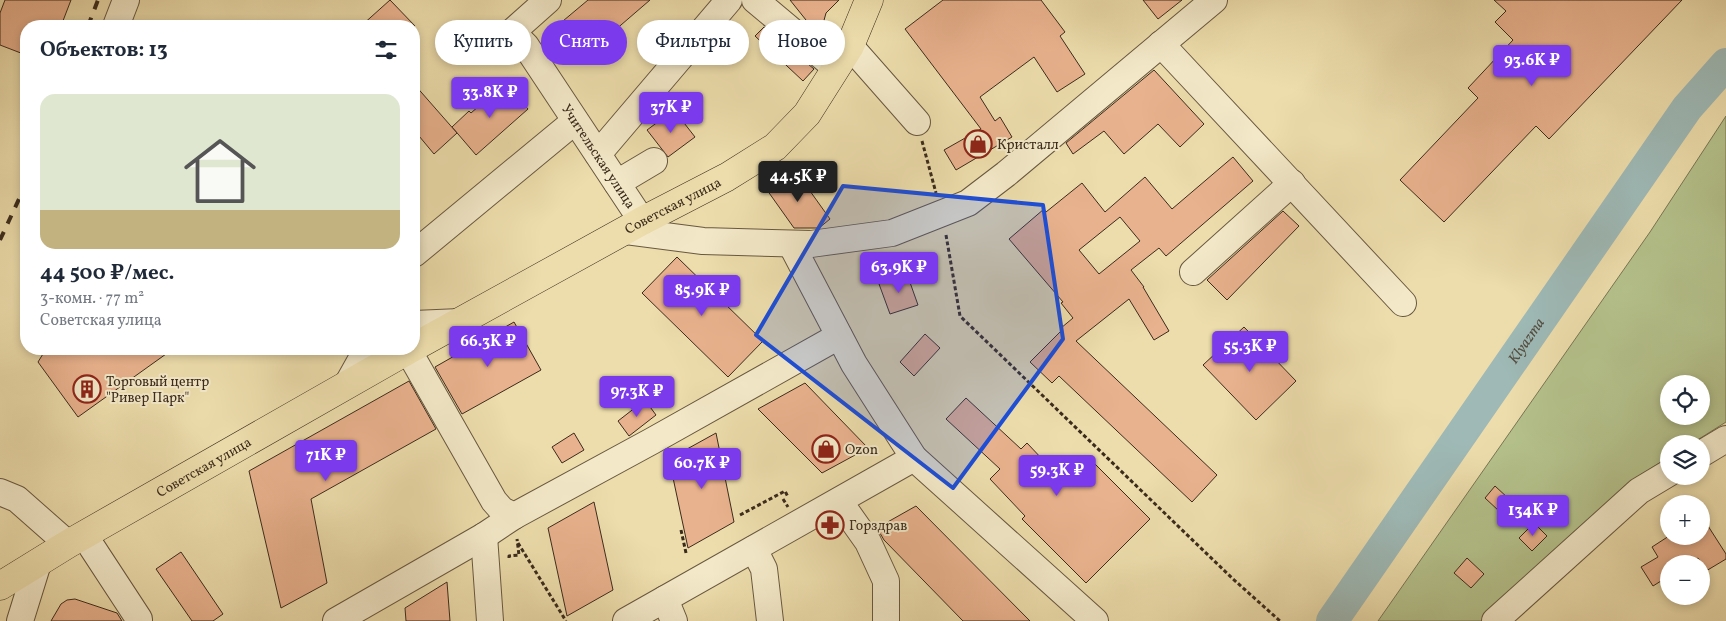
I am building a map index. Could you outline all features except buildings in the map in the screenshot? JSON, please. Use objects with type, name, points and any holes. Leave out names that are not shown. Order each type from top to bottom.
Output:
[{"type":"main road","name":"Советская улица","points":[[845,53],[869,0]]},
{"type":"main road","name":"Советская улица","points":[[420,338],[460,322],[727,177],[775,147],[808,114],[838,65]]},
{"type":"main road","name":"Советская улица","points":[[0,586],[76,539],[348,383],[391,355]]},
{"type":"street","points":[[118,20],[126,0]]},
{"type":"street","name":"Учительская улица","points":[[548,0],[512,32],[526,46],[617,183],[634,226]]},
{"type":"street","points":[[598,154],[729,0]]},
{"type":"street","points":[[755,0],[786,20]]},
{"type":"street","points":[[634,226],[702,241],[791,244],[810,244],[892,233],[968,203],[991,186],[1214,0]]},
{"type":"street","points":[[1161,44],[1403,302]]},
{"type":"street","points":[[845,59],[917,122]]},
{"type":"street","points":[[420,249],[575,121]]},
{"type":"street","points":[[617,183],[654,161]]},
{"type":"street","points":[[1193,272],[1292,184]]},
{"type":"street","points":[[791,244],[854,364],[914,458],[1095,621]]},
{"type":"street","points":[[336,621],[484,536],[516,528],[652,441],[839,336]]},
{"type":"street","points":[[348,383],[364,355]]},
{"type":"street","points":[[418,355],[494,501],[516,528]]},
{"type":"street","points":[[1710,449],[1726,439]]},
{"type":"street","points":[[626,621],[669,610],[754,549],[914,458]]},
{"type":"street","points":[[1495,621],[1639,491],[1660,478]]},
{"type":"street","points":[[0,492],[17,499],[76,539],[140,620]]},
{"type":"street","points":[[839,501],[868,542],[886,581],[886,621]]},
{"type":"street","points":[[484,536],[490,621]]},
{"type":"street","points":[[754,549],[764,569],[770,621]]},
{"type":"street","points":[[20,621],[38,563]]},
{"type":"path","points":[[917,122],[942,212],[960,316],[1232,579],[1280,621]]},
{"type":"path","points":[[740,515],[785,491],[788,497]]},
{"type":"path","points":[[510,565],[509,556],[519,555],[516,528]]},
{"type":"path","points":[[516,528],[565,621]]},
{"type":"path","points":[[681,530],[686,553]]},
{"type":"highlighted area","points":[[843,186],[1043,205],[1063,339],[953,488],[756,335]]},
{"type":"green space","points":[[1726,116],[1726,422],[1705,435],[1660,435],[1660,463],[1629,482],[1483,621],[1378,621],[1650,232]]},
{"type":"waterway","name":"Klyazma","points":[[1332,621],[1687,108],[1726,64]]},
{"type":"railway","points":[[90,20],[98,0]]},
{"type":"railway","points":[[0,240],[20,197]]},
{"type":"place","name":"Кристалл","points":[[978,144]]},
{"type":"place","name":"Торговый центр \"Ривер Парк\"","points":[[87,389]]},
{"type":"place","name":"Ozon","points":[[826,449]]},
{"type":"place","name":"Горздрав","points":[[830,525]]}]
